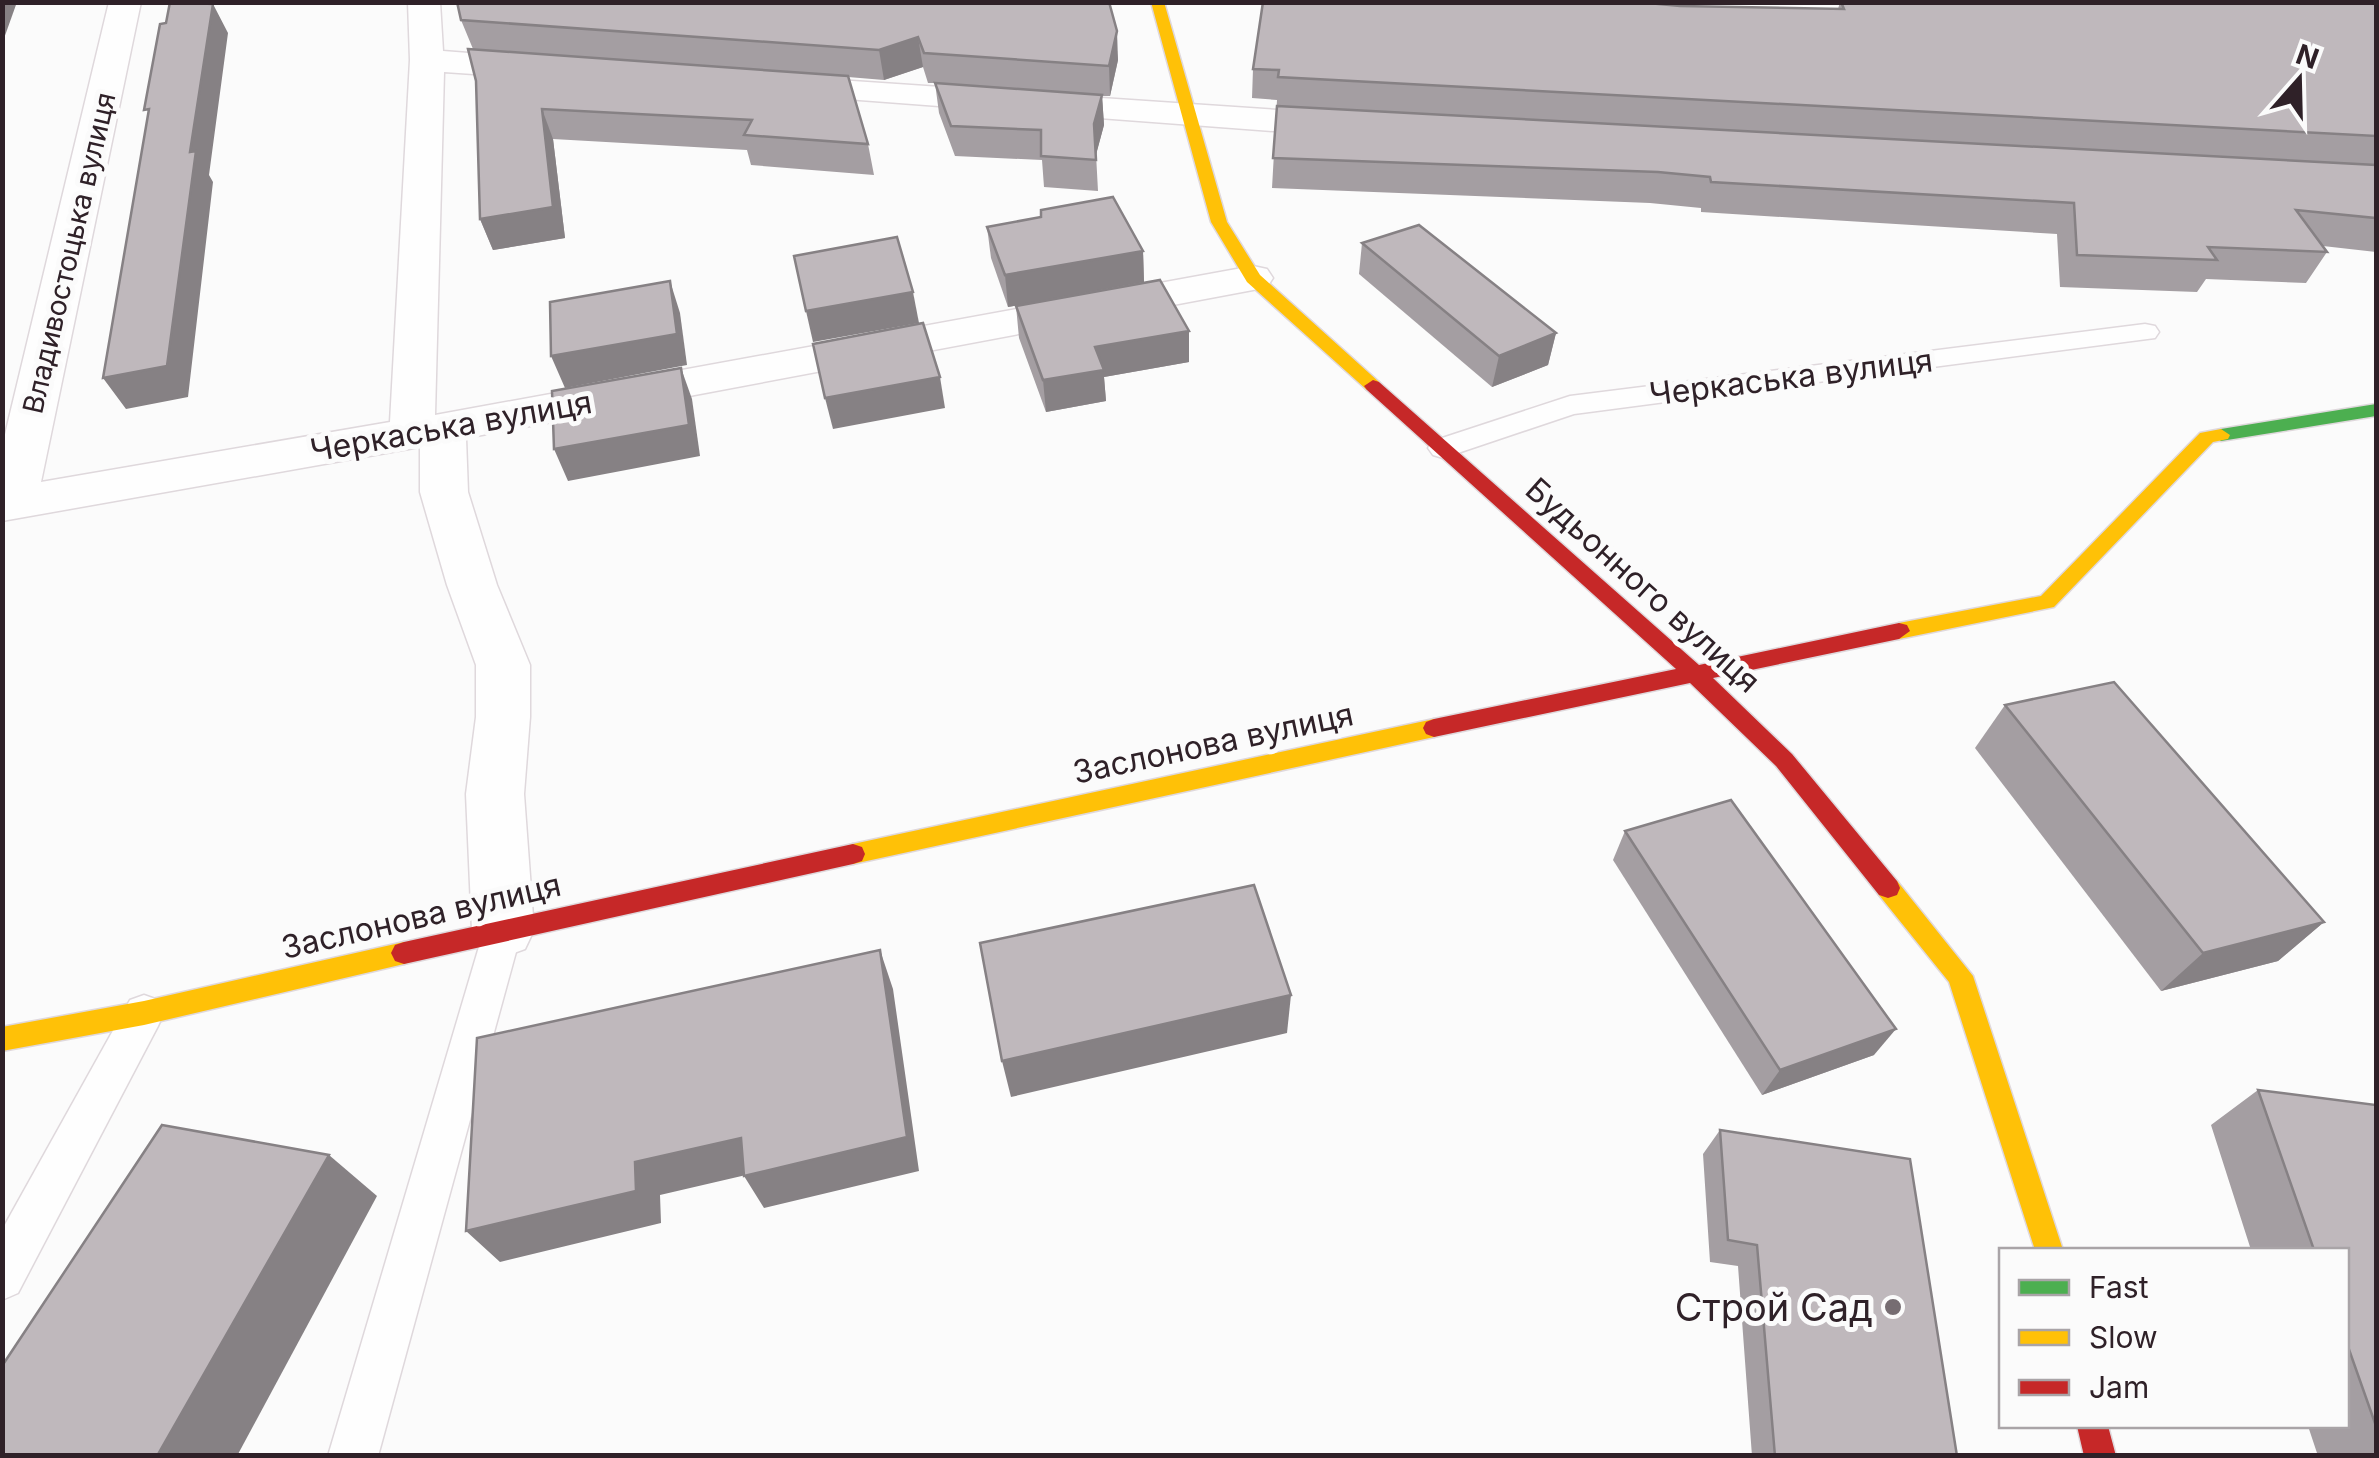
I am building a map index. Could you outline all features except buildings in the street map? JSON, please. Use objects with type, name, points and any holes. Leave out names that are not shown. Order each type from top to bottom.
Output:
[{"type":"street","name":"Владивостоцька вулиця","points":[[8,504],[125,2]]},
{"type":"street","points":[[424,2],[427,431],[472,585],[503,665],[503,718],[495,794],[503,930]]},
{"type":"street","name":"Будьонного вулиця","points":[[1156,2],[1219,222],[1253,278],[1693,672],[1784,760],[1960,976],[2048,1248]]},
{"type":"street","points":[[427,60],[584,72]]},
{"type":"street","points":[[740,84],[1388,128]]},
{"type":"street","name":"Черкаська вулиця","points":[[8,504],[427,431],[1253,278]]},
{"type":"street","name":"Заслонова вулиця","points":[[2,1040],[1693,672],[2047,602],[2207,437],[2376,410]]},
{"type":"street","points":[[2093,1428],[2100,1456]]},
{"type":"lane","name":"Черкаська вулиця","points":[[1442,448],[1570,405],[2145,332]]},
{"type":"lane","points":[[353,1456],[503,930]]},
{"type":"lane","points":[[2,1277],[144,1012]]},
{"type":"traffic: fast","points":[[2221,435],[2376,410]]},
{"type":"traffic: slow","points":[[1157,2],[1219,222],[1253,278],[1373,386]]},
{"type":"traffic: slow","points":[[1899,631],[2047,602],[2207,437],[2221,435]]},
{"type":"traffic: slow","points":[[853,854],[1434,728]]},
{"type":"traffic: slow","points":[[1888,888],[1960,976],[2048,1248]]},
{"type":"traffic: slow","points":[[2,1039],[144,1013],[404,953]]},
{"type":"traffic: jam","points":[[1373,386],[1693,672],[1784,760],[1888,888]]},
{"type":"traffic: jam","points":[[1434,728],[1899,631]]},
{"type":"traffic: jam","points":[[404,953],[853,854]]},
{"type":"traffic: jam","points":[[2093,1428],[2100,1456]]},
{"type":"place","name":"Строй Сад","points":[[1893,1307]]}]
